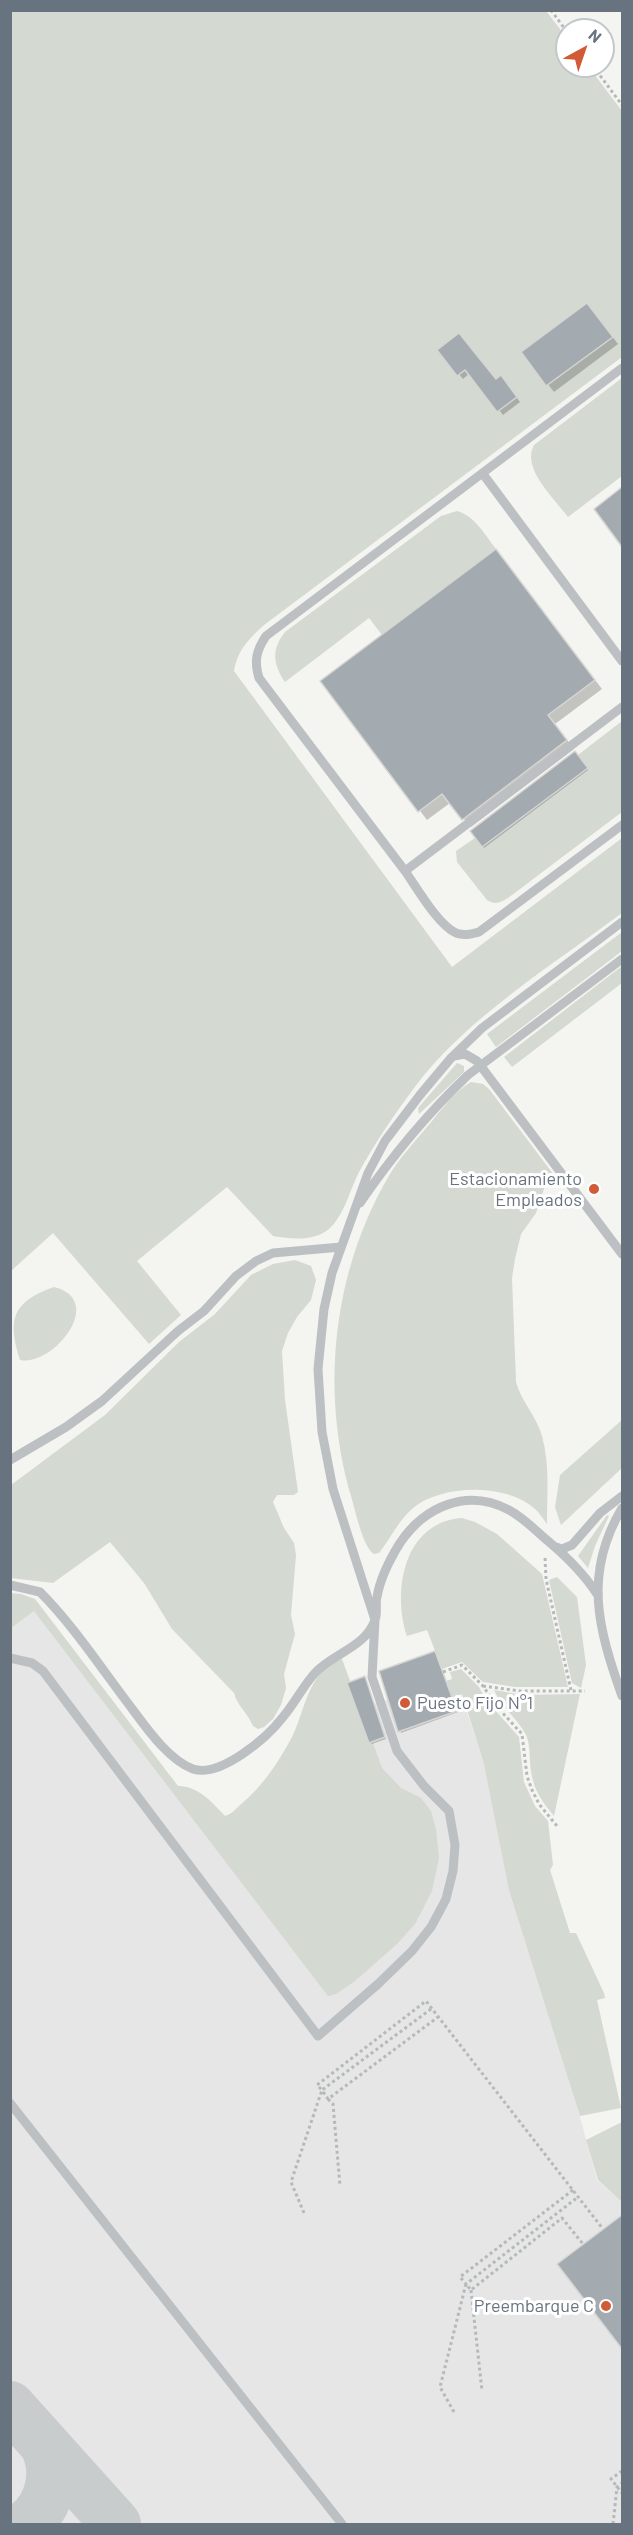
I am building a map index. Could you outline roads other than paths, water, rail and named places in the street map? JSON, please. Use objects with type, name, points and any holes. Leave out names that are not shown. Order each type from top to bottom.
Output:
[{"type":"lane","points":[[622,368],[266,636],[255,657],[259,678],[446,926],[456,933],[467,935],[478,932],[622,825]]},
{"type":"lane","points":[[483,474],[622,661]]},
{"type":"lane","points":[[405,871],[622,707]]},
{"type":"lane","points":[[375,1620],[333,1489],[322,1432],[318,1369],[324,1309],[332,1274],[352,1215],[368,1173],[385,1141],[452,1058],[482,1028],[622,922]]},
{"type":"lane","points":[[352,1215],[398,1149],[446,1096],[481,1066],[622,959]]},
{"type":"lane","points":[[452,1058],[459,1053],[465,1053],[472,1056],[481,1066],[622,1254]]},
{"type":"lane","points":[[10,1460],[66,1427],[102,1401],[178,1331],[204,1311],[236,1276],[256,1261],[273,1253],[341,1247]]},
{"type":"lane","points":[[556,1547],[562,1549],[572,1545],[606,1507],[622,1496]]},
{"type":"lane","points":[[10,1658],[32,1663],[43,1671],[318,2036],[412,1951],[431,1927],[446,1899],[453,1871],[455,1845],[449,1811],[424,1786],[397,1751],[372,1677],[376,1597],[390,1562],[410,1529],[433,1509],[447,1503],[480,1503],[508,1510],[556,1547],[579,1569],[597,1594]]},
{"type":"lane","points":[[622,1508],[604,1547],[598,1568],[597,1594],[611,1664],[622,1696]]},
{"type":"lane","points":[[10,1585],[40,1592],[159,1744],[192,1769],[206,1771],[221,1768],[265,1735],[283,1718],[315,1672],[351,1648],[375,1620]]},
{"type":"lane","points":[[10,2103],[342,2524]]},
{"type":"place","name":"Estacionamiento Empleados","points":[[594,1189]]},
{"type":"place","name":"Puesto Fijo N°1","points":[[405,1703]]},
{"type":"place","name":"Preembarque C","points":[[606,2306]]}]
